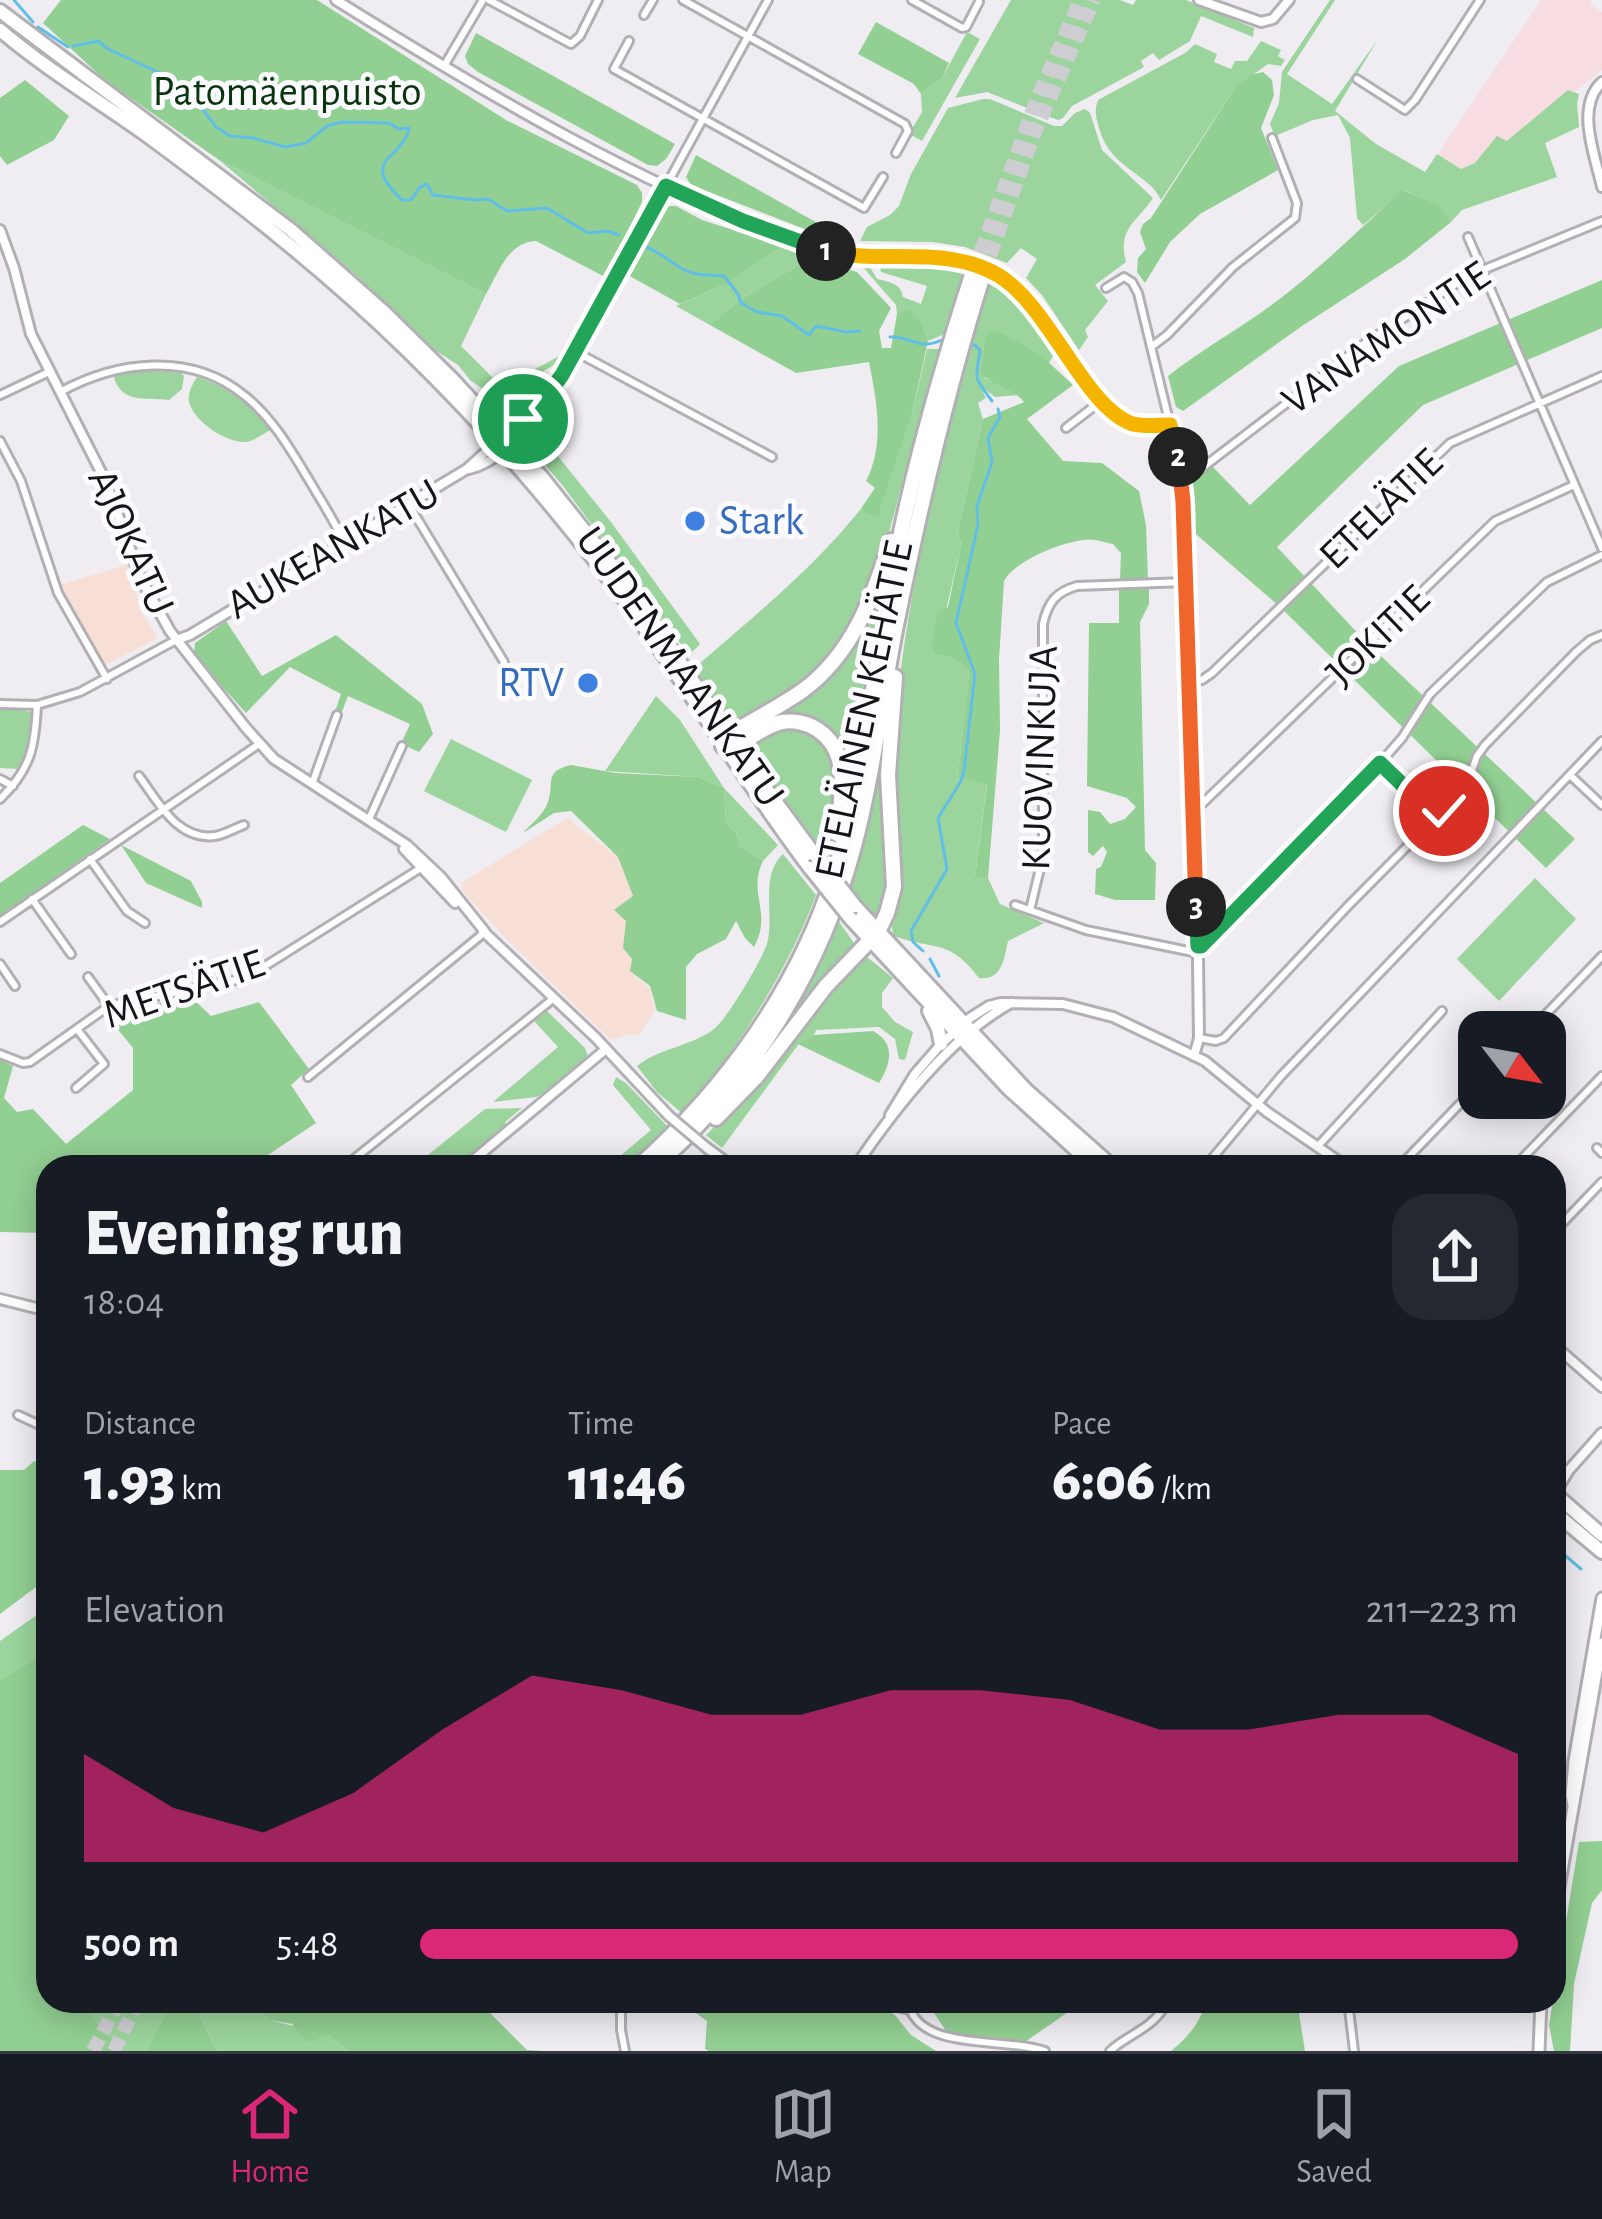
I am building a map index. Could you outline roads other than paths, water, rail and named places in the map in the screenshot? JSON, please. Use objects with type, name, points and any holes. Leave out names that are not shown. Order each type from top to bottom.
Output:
[{"type":"highway","name":"ETELÄINEN KEHÄTIE","points":[[651,1155],[720,1082],[763,1024],[796,965],[834,875],[895,562],[978,274]]},
{"type":"highway","name":"ETELÄINEN KEHÄTIE","points":[[670,1155],[750,1063],[798,989],[830,919],[860,823],[932,428]]},
{"type":"highway","points":[[730,742],[816,680],[856,629],[932,428]]},
{"type":"highway","points":[[674,1155],[748,1086],[817,997],[874,936],[887,913],[894,887],[889,746],[932,428]]},
{"type":"highway","points":[[730,742],[781,722],[796,722],[823,733],[839,758],[842,796],[836,841],[796,965]]},
{"type":"main road","name":"UUDENMAANKATU","points":[[0,11],[291,230],[427,353],[505,444],[613,585],[853,912],[1033,1113],[1081,1155]]},
{"type":"main road","name":"UUDENMAANKATU","points":[[0,29],[286,241],[505,444],[577,519],[641,603],[730,742]]},
{"type":"main road","name":"UUDENMAANKATU","points":[[874,936],[916,989],[1099,1155]]},
{"type":"main road","points":[[916,989],[941,1044]]},
{"type":"main road","points":[[1566,1504],[1602,1534]]},
{"type":"main road","points":[[1566,1522],[1602,1552]]},
{"type":"main road","points":[[1573,1808],[1574,1761],[1602,1598]]},
{"type":"main road","points":[[1566,1848],[1602,1643]]},
{"type":"main road","points":[[1539,2051],[1541,2013]]},
{"type":"street","points":[[336,0],[587,147],[743,221],[820,250],[857,257],[950,257],[981,266],[1009,282],[1030,302],[1101,401],[1120,418],[1132,424],[1170,425]]},
{"type":"street","points":[[444,66],[486,0],[571,44],[597,1]]},
{"type":"street","points":[[644,15],[652,0]]},
{"type":"street","points":[[683,0],[905,124],[908,131],[896,153]]},
{"type":"street","points":[[505,444],[533,415],[576,352],[768,0]]},
{"type":"street","points":[[912,0],[962,28],[979,2]]},
{"type":"street","points":[[1199,0],[1261,22],[1273,19],[1289,0]]},
{"type":"street","points":[[1357,80],[1405,110],[1480,0]]},
{"type":"street","points":[[629,41],[614,69],[864,208],[883,177]]},
{"type":"street","points":[[1599,85],[1588,107],[1602,187]]},
{"type":"street","points":[[1151,347],[1233,267],[1295,218],[1297,203],[1272,138]]},
{"type":"street","name":"VANAMONTIE","points":[[1180,474],[1202,468],[1364,344],[1482,268],[1602,221]]},
{"type":"street","name":"AJOKATU","points":[[0,230],[31,334],[106,482],[152,604],[176,640],[282,766],[369,819],[425,866],[669,1116],[717,1155]]},
{"type":"street","points":[[1198,949],[1380,763],[1430,694],[1547,582],[1602,552],[1468,237]]},
{"type":"street","points":[[1106,288],[1127,278],[1138,293],[1180,474],[1198,949],[1199,1038],[1194,1056]]},
{"type":"street","points":[[576,352],[772,457]]},
{"type":"street","points":[[60,392],[105,371],[146,366],[190,370],[224,383],[244,394],[279,433],[344,542]]},
{"type":"street","points":[[0,395],[49,372]]},
{"type":"street","name":"ETELÄTIE","points":[[1189,681],[1212,673],[1450,443],[1602,376]]},
{"type":"street","points":[[1066,428],[1101,401]]},
{"type":"street","points":[[0,441],[21,481],[58,593],[107,679]]},
{"type":"street","name":"AUKEANKATU","points":[[176,640],[187,629],[198,627],[478,467],[505,444]]},
{"type":"street","name":"JOKITIE","points":[[1193,804],[1203,803],[1495,521],[1574,484]]},
{"type":"street","points":[[409,505],[504,662]]},
{"type":"street","name":"KUOVINKUJA","points":[[1030,910],[1043,856],[1046,610],[1062,590],[1077,586],[1185,582]]},
{"type":"street","points":[[1199,1038],[1224,1038],[1466,788],[1484,745],[1576,652],[1602,634]]},
{"type":"street","points":[[0,704],[37,705],[80,692],[176,640]]},
{"type":"street","points":[[0,799],[30,759],[37,705]]},
{"type":"street","points":[[312,784],[337,715]]},
{"type":"street","points":[[1215,1155],[1602,741]]},
{"type":"street","points":[[0,922],[259,744]]},
{"type":"street","points":[[369,819],[402,746]]},
{"type":"street","points":[[1380,763],[1437,818]]},
{"type":"street","points":[[1570,775],[1602,806]]},
{"type":"street","points":[[139,776],[177,824],[198,834],[214,836],[244,825]]},
{"type":"street","points":[[0,778],[13,786]]},
{"type":"street","points":[[90,859],[127,911],[145,922]]},
{"type":"street","name":"METSÄTIE","points":[[0,1054],[30,1062],[109,1006],[254,973],[425,866]]},
{"type":"street","points":[[32,899],[71,954]]},
{"type":"street","points":[[1015,905],[1086,930],[1198,949]]},
{"type":"street","points":[[308,1077],[485,932]]},
{"type":"street","points":[[1549,1011],[1602,956]]},
{"type":"street","points":[[0,964],[15,986]]},
{"type":"street","points":[[88,976],[109,1006]]},
{"type":"street","points":[[359,1155],[554,998]]},
{"type":"street","points":[[890,1115],[989,1006],[1063,1004],[1118,1019],[1194,1056],[1330,1155]]},
{"type":"street","points":[[1318,1146],[1442,1011]]},
{"type":"street","points":[[76,1088],[104,1064],[77,1029]]},
{"type":"street","points":[[863,1155],[914,1074],[941,1044],[963,1032]]},
{"type":"street","points":[[479,1155],[606,1049]]},
{"type":"street","points":[[1526,1155],[1602,1076]]},
{"type":"street","points":[[1411,1155],[1458,1106]]},
{"type":"street","points":[[1566,1220],[1602,1182]]},
{"type":"street","points":[[0,1299],[36,1308]]},
{"type":"street","points":[[1566,1356],[1602,1387]]},
{"type":"street","points":[[17,1415],[36,1421]]},
{"type":"street","points":[[1566,1475],[1600,1436]]},
{"type":"street","points":[[622,2013],[625,2051]]},
{"type":"street","points":[[911,2013],[920,2028],[948,2044],[1031,2046],[1045,2051]]},
{"type":"street","points":[[1110,2051],[1150,2025],[1159,2013]]},
{"type":"street","points":[[1348,2013],[1354,2051]]},
{"type":"waterway","points":[[14,0],[33,22]]},
{"type":"waterway","points":[[38,27],[68,47]]},
{"type":"waterway","points":[[73,46],[98,41],[184,84],[216,127],[230,136],[285,147],[306,143],[327,126],[342,122],[409,128],[383,167],[389,186],[402,200],[411,200],[427,184],[433,195],[488,199],[507,211],[547,208],[588,233],[619,235]]},
{"type":"waterway","points":[[644,246],[686,271],[724,276],[741,303],[757,312],[782,316],[809,335],[816,326],[860,331]]},
{"type":"waterway","points":[[890,337],[921,344],[944,339]]},
{"type":"waterway","points":[[970,345],[980,350],[977,377],[992,401]]},
{"type":"waterway","points":[[923,951],[913,942],[911,931],[947,869],[938,818],[964,771],[975,674],[956,623],[978,525],[977,506],[992,462],[988,438],[1000,417],[998,409]]},
{"type":"waterway","points":[[930,959],[939,976]]},
{"type":"waterway","points":[[1566,1556],[1581,1569]]},
{"type":"tunnel","points":[[973,272],[1035,104],[1080,0]]},
{"type":"tunnel","points":[[983,275],[1035,132],[1094,0]]},
{"type":"tunnel","points":[[93,2051],[113,2013]]},
{"type":"tunnel","points":[[114,2051],[132,2013]]},
{"type":"place","name":"Stark","points":[[695,521]]},
{"type":"place","name":"RTV","points":[[588,683]]},
{"type":"park label","name":"Patomäenpuisto","points":[[287,92]]}]
